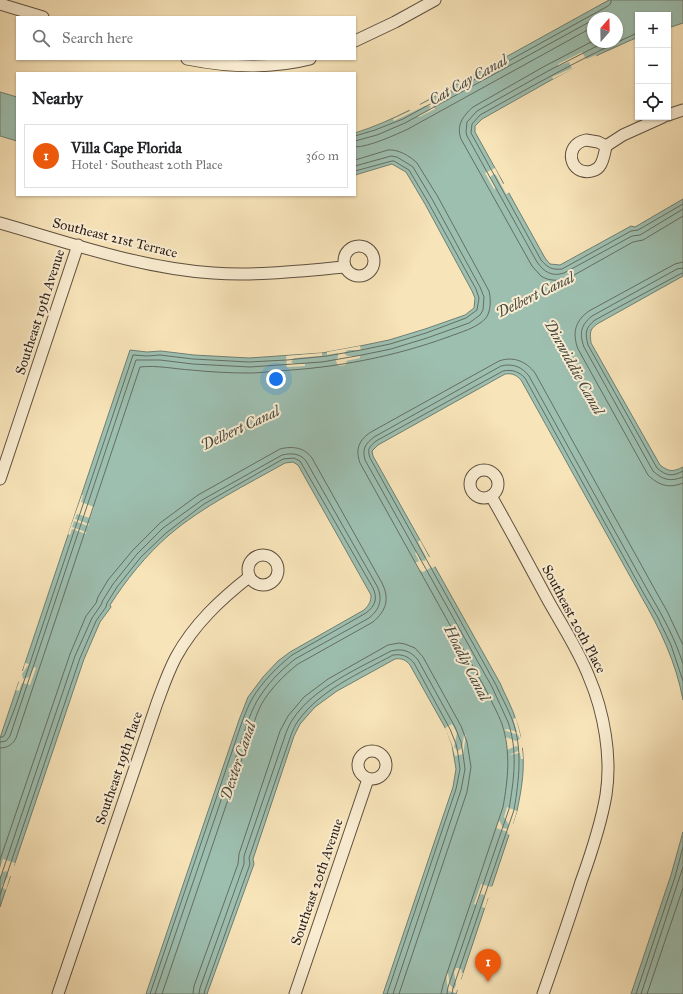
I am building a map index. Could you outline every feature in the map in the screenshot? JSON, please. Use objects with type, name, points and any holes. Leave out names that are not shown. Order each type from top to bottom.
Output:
[{"type":"street","points":[[356,41],[395,22],[435,0]]},
{"type":"street","points":[[0,4],[40,16]]},
{"type":"street","points":[[193,60],[215,64],[248,66],[281,64],[305,60]]},
{"type":"street","points":[[671,114],[683,110]]},
{"type":"street","points":[[606,146],[636,129],[656,120]]},
{"type":"street","name":"Southeast 21st Terrace","points":[[0,223],[157,266],[212,273],[261,274],[344,267]]},
{"type":"street","name":"Southeast 19th Avenue","points":[[0,479],[78,245]]},
{"type":"street","name":"Southeast 20th Place","points":[[491,496],[578,653],[589,676],[601,716],[608,762],[606,795],[598,830],[543,994]]},
{"type":"street","name":"Southeast 19th Place","points":[[58,994],[159,696],[171,667],[183,645],[200,622],[221,600],[249,577]]},
{"type":"street","name":"Southeast 20th Avenue","points":[[295,994],[368,779]]},
{"type":"water","points":[[609,0],[683,0],[683,23],[671,27],[671,12],[635,12],[635,38],[623,44],[623,12],[587,12]]},
{"type":"water","points":[[587,12],[587,48],[613,48],[553,79],[482,119],[475,126],[475,132],[545,258],[550,264],[560,265],[631,226],[635,227],[683,199],[683,276],[597,324],[591,330],[590,334],[591,343],[660,465],[671,470],[676,470],[683,467],[683,700],[672,659],[648,608],[521,380],[514,375],[505,374],[378,445],[372,451],[373,456],[500,683],[514,715],[522,744],[523,776],[517,811],[456,994],[383,994],[453,787],[456,769],[452,745],[447,731],[410,665],[404,660],[395,659],[337,691],[315,707],[300,724],[294,736],[253,859],[254,864],[207,994],[146,994],[248,697],[263,677],[278,661],[290,652],[364,610],[370,602],[371,595],[298,465],[293,462],[285,463],[225,496],[182,524],[144,559],[116,596],[110,605],[111,607],[100,622],[84,659],[0,907],[0,738],[130,350],[249,358],[322,353],[389,340],[465,315],[474,308],[475,298],[472,291],[406,172],[392,164],[356,175],[356,133],[410,110]]},
{"type":"water","points":[[0,92],[16,97],[16,141],[0,136]]},
{"type":"water","points":[[683,832],[683,994],[631,994],[671,875]]},
{"type":"pier","points":[[582,52],[586,59],[596,55],[597,57],[553,79],[552,77],[572,68],[569,62],[558,66],[558,64]]},
{"type":"pier","points":[[430,100],[435,109],[419,117],[418,116],[428,111],[431,106],[425,106],[394,121],[393,119],[410,111],[409,109],[419,103],[420,105]]},
{"type":"pier","points":[[495,168],[503,184],[505,183],[510,192],[506,194],[496,175],[494,174],[490,178],[496,188],[494,189],[485,173]]},
{"type":"pier","points":[[360,346],[361,350],[348,350],[344,353],[347,356],[360,356],[360,358],[346,361],[347,363],[345,365],[339,366],[337,364],[336,360],[338,353],[327,355],[327,352]]},
{"type":"pier","points":[[322,353],[322,356],[294,358],[291,362],[295,364],[305,364],[305,366],[287,367],[286,356]]},
{"type":"pier","points":[[82,495],[81,502],[94,507],[90,518],[77,514],[75,519],[89,524],[88,526],[74,521],[72,527],[86,532],[86,534],[72,529],[70,535],[68,534]]},
{"type":"pier","points":[[420,540],[429,557],[431,557],[436,566],[432,568],[430,565],[430,568],[423,572],[419,570],[415,563],[419,561],[415,553],[417,552],[420,560],[425,561],[426,557],[418,542]]},
{"type":"pier","points":[[25,663],[29,664],[22,674],[23,679],[29,677],[34,667],[36,668],[30,685],[22,683],[19,691],[16,690],[19,682],[17,681],[21,671],[23,671]]},
{"type":"pier","points":[[516,718],[521,738],[523,737],[523,759],[521,759],[520,753],[509,755],[518,751],[519,747],[516,746],[507,750],[505,737],[516,741],[520,739],[518,735],[504,730],[507,729],[517,732],[513,719]]},
{"type":"pier","points":[[452,724],[457,733],[454,747],[458,751],[462,748],[464,735],[466,735],[463,754],[455,756],[445,728]]},
{"type":"pier","points":[[507,807],[517,811],[513,824],[515,825],[511,835],[507,834],[508,832],[496,828],[499,820],[503,828],[508,829],[509,825],[504,817]]},
{"type":"pier","points":[[3,859],[15,863],[14,866],[16,867],[12,877],[10,876],[6,890],[1,887],[8,876],[7,871],[3,872],[0,877],[0,868]]},
{"type":"pier","points":[[481,884],[491,887],[494,886],[485,908],[482,907],[485,897],[483,894],[480,895],[477,905],[474,904]]},
{"type":"pier","points":[[456,968],[462,970],[461,972],[463,973],[459,990],[457,990],[456,993],[448,991],[446,974],[448,973],[450,985],[454,989],[456,985],[454,972]]},
{"type":"place","name":"Villa Cape Florida","points":[[488,982]]},
{"type":"water label","name":"Cat Cay Canal","points":[[468,80]]},
{"type":"water label","name":"Delbert Canal","points":[[535,295]]},
{"type":"water label","name":"Dinwiddie Canal","points":[[574,367]]},
{"type":"water label","name":"Delbert Canal","points":[[240,428]]},
{"type":"water label","name":"Hoadly Canal","points":[[467,663]]},
{"type":"water label","name":"Dexter Canal","points":[[238,761]]}]
